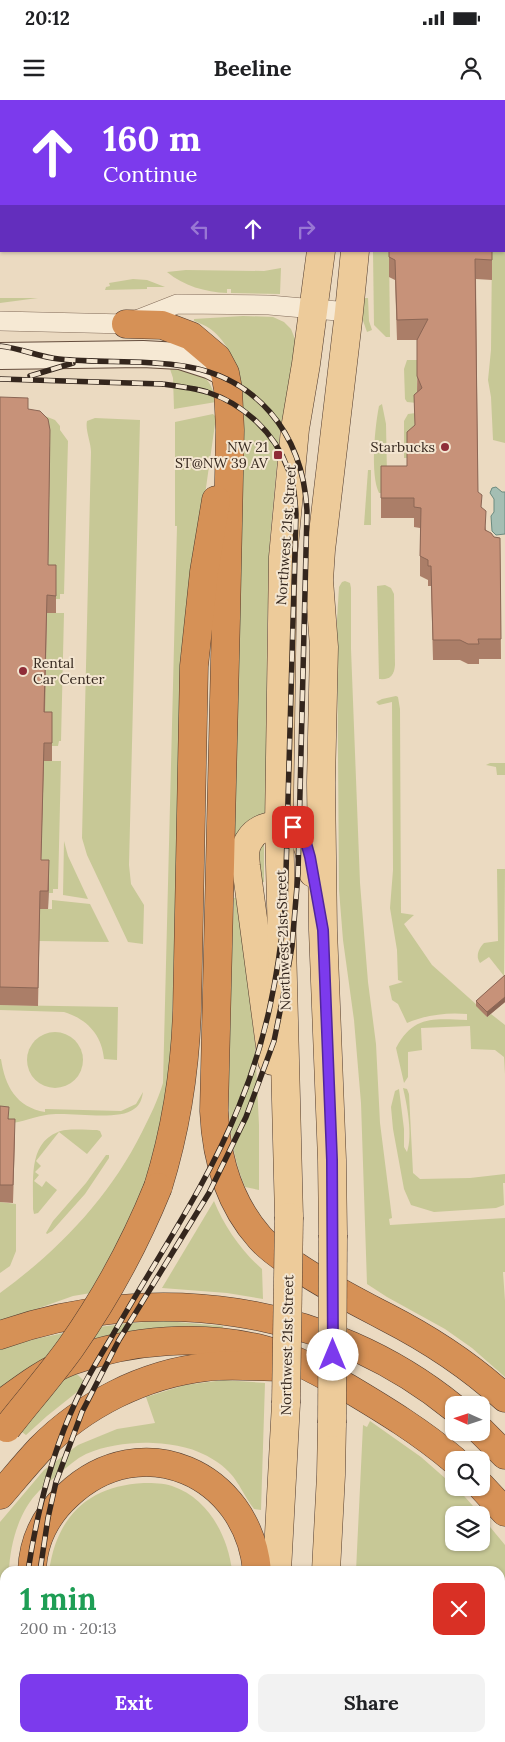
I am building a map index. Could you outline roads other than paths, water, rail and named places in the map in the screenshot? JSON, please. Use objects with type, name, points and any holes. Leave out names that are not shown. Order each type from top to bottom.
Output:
[{"type":"highway","points":[[126,324],[162,325],[191,336],[217,358],[225,373],[230,406],[214,1112],[217,1142],[226,1179],[240,1211],[268,1247],[308,1275],[442,1348],[480,1376],[505,1398]]},
{"type":"highway","points":[[2,1424],[70,1348],[97,1308],[133,1245],[158,1187],[173,1132],[185,1056],[192,688],[199,610],[214,507],[229,453]]},
{"type":"highway","points":[[0,1335],[66,1316],[112,1308],[170,1306],[226,1312],[306,1328],[338,1340],[389,1365],[445,1402]]},
{"type":"highway","points":[[2,1424],[45,1375],[70,1362],[111,1350],[149,1343],[194,1341],[265,1350],[309,1366],[411,1426],[445,1453]]},
{"type":"highway","points":[[0,1495],[41,1448],[61,1431],[82,1414],[110,1397],[137,1384],[189,1369],[207,1367],[309,1366]]},
{"type":"highway","points":[[490,1440],[505,1455]]},
{"type":"highway","points":[[33,1566],[38,1535],[46,1519],[56,1506],[81,1483],[94,1475],[118,1466],[140,1463],[164,1464],[187,1470],[210,1483],[224,1495],[239,1514],[248,1530],[254,1548],[256,1566]]},
{"type":"highway","points":[[490,1496],[505,1512]]},
{"type":"main road","name":"Northwest 21st Street","points":[[277,1566],[286,1403],[289,1216],[279,825],[283,557],[295,429],[321,252]]},
{"type":"main road","points":[[326,1566],[332,1475],[333,1235],[323,930],[321,783],[324,647],[320,570],[322,535],[355,252]]},
{"type":"main road","points":[[279,825],[293,827],[305,839],[323,930]]},
{"type":"street","points":[[0,321],[126,324],[177,304],[269,305],[349,312]]},
{"type":"street","points":[[0,356],[143,354],[180,356],[211,366],[225,373]]},
{"type":"railway","points":[[0,346],[59,359],[176,365],[204,371],[230,381],[252,395],[270,412],[285,433],[296,457],[304,483],[307,511],[298,874],[292,946],[274,1041],[246,1117],[209,1193],[119,1340],[82,1412],[56,1482],[41,1566]]},
{"type":"railway","points":[[30,376],[73,363]]},
{"type":"railway","points":[[0,379],[162,384],[196,389],[221,397],[245,412],[275,443],[290,474],[296,514],[285,908],[279,959],[264,1033],[239,1106],[212,1165],[93,1369],[67,1421],[46,1484],[29,1566]]},
{"type":"place","name":"Starbucks","points":[[445,447]]},
{"type":"place","name":"NW 21 ST@NW 39 AV","points":[[278,455]]},
{"type":"place","name":"Rental Car Center","points":[[23,671]]}]
